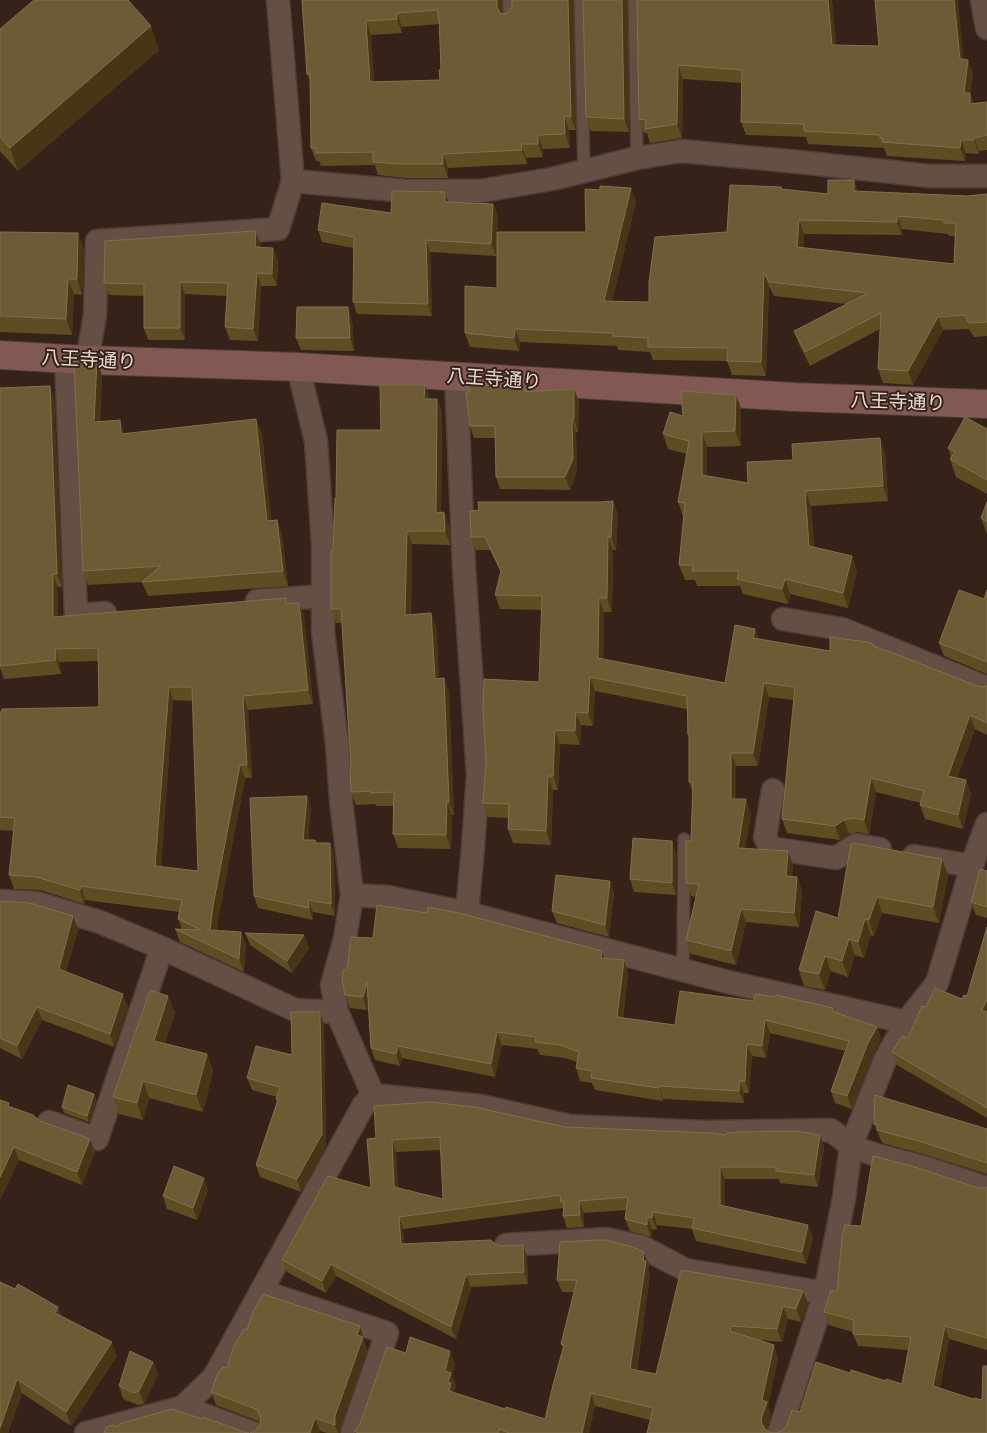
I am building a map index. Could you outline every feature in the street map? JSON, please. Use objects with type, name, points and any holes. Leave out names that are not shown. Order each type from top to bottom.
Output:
[{"type":"street","points":[[126,611],[76,615],[76,359],[95,316],[97,241],[278,229],[293,181],[278,0]]},
{"type":"street","points":[[982,0],[987,28]]},
{"type":"street","points":[[293,181],[406,192],[480,191],[552,179],[637,158],[682,151],[930,176],[987,176]]},
{"type":"street","name":"八王寺通り","points":[[0,355],[298,367],[795,397],[987,404]]},
{"type":"street","points":[[298,367],[316,441],[323,545],[323,632],[336,744],[340,800],[352,895],[345,938],[332,984],[337,1012],[373,1095]]},
{"type":"street","points":[[456,376],[471,502],[468,638],[478,775],[468,913]]},
{"type":"street","points":[[234,603],[323,596]]},
{"type":"street","points":[[784,619],[842,629],[987,688]]},
{"type":"street","points":[[773,790],[766,837],[770,848],[836,858],[856,845],[978,861]]},
{"type":"street","points":[[779,1433],[825,1293],[844,1198],[851,1146],[885,1060],[906,1022],[936,983],[978,861],[987,824]]},
{"type":"street","points":[[352,895],[388,897],[468,913],[728,982],[906,1022]]},
{"type":"street","points":[[0,901],[37,903],[100,922],[162,948],[295,1010],[337,1012]]},
{"type":"street","points":[[49,1122],[97,1139],[162,948]]},
{"type":"street","points":[[373,1095],[481,1106],[570,1126],[705,1132],[831,1130],[851,1146],[876,1155],[985,1183]]},
{"type":"street","points":[[86,1433],[184,1406],[214,1377],[363,1106],[373,1095]]},
{"type":"street","points":[[506,1244],[607,1239],[642,1247],[686,1270],[825,1293]]},
{"type":"street","points":[[262,1291],[387,1333],[352,1433]]},
{"type":"street","points":[[184,1406],[253,1433]]},
{"type":"lane","points":[[509,0],[509,20]]},
{"type":"lane","points":[[580,0],[584,171]]},
{"type":"lane","points":[[634,0],[637,158]]},
{"type":"lane","points":[[683,970],[684,839]]},
{"type":"building","points":[[34,0],[128,0],[151,26],[10,148],[0,137],[0,29]]},
{"type":"building","points":[[302,0],[497,0],[497,7],[500,13],[504,14],[508,13],[512,6],[512,0],[568,0],[571,117],[564,116],[565,134],[538,135],[538,144],[521,144],[522,150],[443,154],[443,164],[373,162],[373,152],[316,153],[316,148],[311,148],[310,74],[307,74]],"holes":[[[438,10],[440,80],[370,82],[366,21],[397,19],[397,13]]]},
{"type":"building","points":[[583,0],[622,0],[624,119],[586,117]]},
{"type":"building","points":[[637,0],[828,0],[832,45],[879,46],[875,0],[954,0],[960,59],[968,60],[964,93],[970,93],[970,104],[987,102],[987,135],[974,138],[974,140],[961,140],[960,148],[882,142],[880,135],[804,131],[804,124],[741,122],[742,70],[678,65],[677,124],[645,129],[646,120],[639,119]]},
{"type":"building","points":[[828,180],[854,180],[854,191],[967,196],[987,194],[987,322],[969,323],[964,315],[938,317],[908,371],[878,369],[881,313],[805,352],[794,331],[868,293],[769,282],[764,273],[761,362],[727,361],[728,348],[648,347],[648,338],[613,336],[613,333],[515,329],[514,338],[465,333],[465,286],[497,288],[497,232],[586,232],[585,189],[600,190],[600,186],[631,188],[604,301],[649,302],[649,282],[655,237],[727,232],[730,185],[781,187],[781,189],[828,194]],"holes":[[[897,216],[944,220],[944,223],[956,223],[954,264],[797,247],[799,220],[897,222]]]},
{"type":"building","points":[[392,191],[445,192],[445,202],[493,204],[491,244],[426,240],[428,304],[353,302],[354,237],[318,230],[322,203],[391,213]]},
{"type":"building","points":[[256,231],[255,247],[273,248],[272,274],[257,273],[253,329],[225,327],[228,283],[180,282],[180,328],[144,328],[144,284],[104,283],[105,241]]},
{"type":"building","points":[[0,232],[78,233],[77,279],[68,279],[66,319],[0,316]]},
{"type":"building","points":[[297,307],[348,307],[350,338],[296,338]]},
{"type":"building","points":[[74,361],[97,361],[94,422],[120,420],[121,434],[256,419],[267,521],[277,520],[283,571],[142,582],[161,566],[83,571]]},
{"type":"building","points":[[380,385],[425,385],[424,399],[437,399],[436,513],[444,512],[445,531],[407,531],[405,615],[431,613],[435,679],[444,678],[449,802],[447,801],[446,835],[393,834],[394,792],[351,792],[341,609],[331,609],[331,551],[333,551],[336,498],[337,430],[381,430]]},
{"type":"building","points":[[469,385],[524,386],[524,392],[574,389],[574,419],[572,420],[573,459],[565,477],[496,477],[495,426],[470,426],[466,392],[469,392]]},
{"type":"building","points":[[50,386],[57,574],[53,574],[53,617],[286,598],[286,604],[299,603],[308,690],[243,696],[247,765],[240,765],[210,930],[241,932],[239,959],[175,929],[201,930],[178,919],[182,900],[81,886],[80,890],[36,877],[9,875],[15,818],[0,817],[0,712],[2,712],[2,709],[99,707],[98,648],[55,649],[56,660],[0,666],[0,388]],"holes":[[[169,687],[192,687],[198,871],[155,866]]]},
{"type":"building","points":[[681,391],[736,395],[735,431],[702,432],[702,475],[748,483],[747,462],[793,460],[792,444],[880,438],[883,486],[805,491],[809,546],[852,556],[843,593],[785,579],[782,589],[737,579],[739,571],[692,571],[693,565],[679,565],[685,503],[678,502],[689,441],[663,434],[670,412],[683,416]]},
{"type":"building","points":[[965,417],[987,429],[987,480],[950,459],[955,452],[948,448]]},
{"type":"building","points":[[613,501],[611,537],[608,537],[607,598],[599,598],[598,658],[725,683],[735,625],[755,629],[753,638],[830,651],[830,637],[867,642],[977,686],[987,686],[987,723],[970,715],[948,776],[966,780],[958,815],[920,805],[924,791],[871,778],[864,820],[853,818],[844,820],[835,826],[782,819],[795,687],[764,683],[753,753],[731,753],[731,799],[746,799],[738,848],[788,851],[786,876],[797,877],[794,913],[741,909],[731,951],[686,940],[699,884],[686,883],[686,841],[691,841],[693,782],[689,782],[687,696],[590,677],[588,713],[576,712],[575,731],[555,730],[553,776],[548,776],[546,831],[508,829],[509,804],[483,803],[486,762],[483,709],[484,679],[539,682],[542,596],[495,595],[501,571],[485,537],[471,537],[470,511],[479,510],[478,502]]},
{"type":"building","points":[[987,502],[987,522],[981,518]]},
{"type":"building","points":[[959,590],[984,599],[987,590],[987,662],[939,643]]},
{"type":"building","points":[[307,796],[303,840],[315,840],[316,843],[330,843],[331,904],[308,900],[309,908],[254,896],[250,798]]},
{"type":"building","points":[[633,838],[672,841],[672,883],[630,879]]},
{"type":"building","points":[[851,844],[942,859],[933,907],[877,897],[869,920],[865,919],[858,942],[849,939],[842,961],[825,956],[819,974],[799,970],[816,911],[838,918]]},
{"type":"building","points":[[980,869],[987,871],[987,907],[971,902]]},
{"type":"building","points":[[556,875],[610,881],[605,925],[552,911]]},
{"type":"building","points":[[0,901],[30,903],[73,916],[59,969],[123,994],[110,1034],[37,1007],[17,1046],[0,1038]]},
{"type":"building","points":[[377,905],[427,913],[428,907],[459,913],[602,951],[601,958],[624,960],[617,1017],[675,1025],[680,991],[754,1001],[755,994],[775,997],[776,995],[833,1008],[832,1011],[877,1027],[868,1043],[847,1096],[831,1091],[849,1041],[765,1020],[762,1046],[747,1044],[745,1081],[740,1081],[739,1091],[659,1086],[659,1088],[591,1078],[592,1071],[576,1068],[579,1052],[560,1045],[535,1042],[536,1037],[497,1032],[491,1064],[398,1046],[396,1054],[371,1048],[367,982],[363,997],[345,995],[342,980],[343,970],[347,970],[351,937],[373,938]]},
{"type":"building","points":[[987,927],[987,1000],[982,1010],[987,1012],[987,1108],[892,1052],[902,1036],[908,1038],[922,1006],[926,1007],[935,988],[962,999],[964,995],[967,996]]},
{"type":"building","points":[[245,933],[304,935],[287,961]]},
{"type":"building","points":[[150,990],[168,996],[154,1041],[207,1054],[196,1095],[143,1081],[137,1103],[113,1097]]},
{"type":"building","points":[[291,1012],[320,1012],[322,1134],[297,1179],[256,1165],[278,1100],[276,1099],[280,1087],[247,1078],[256,1046],[292,1055]]},
{"type":"building","points":[[68,1085],[94,1094],[87,1116],[62,1107]]},
{"type":"building","points":[[875,1095],[987,1129],[987,1163],[877,1130],[878,1125],[874,1124]]},
{"type":"building","points":[[0,1100],[9,1103],[8,1106],[33,1115],[40,1121],[90,1139],[77,1172],[14,1147],[0,1177]]},
{"type":"building","points":[[431,1102],[474,1107],[565,1127],[726,1135],[727,1133],[740,1132],[796,1131],[820,1135],[814,1175],[776,1171],[776,1167],[720,1167],[720,1205],[808,1225],[802,1252],[692,1228],[694,1218],[653,1212],[652,1218],[647,1217],[647,1225],[625,1219],[628,1197],[579,1201],[580,1215],[563,1216],[564,1201],[561,1202],[560,1195],[399,1217],[401,1244],[491,1240],[495,1244],[502,1246],[523,1245],[524,1272],[466,1275],[451,1327],[331,1264],[322,1281],[282,1260],[328,1176],[371,1188],[367,1139],[376,1138],[374,1106]],"holes":[[[440,1137],[443,1199],[394,1187],[392,1140]]]},
{"type":"building","points":[[873,1156],[915,1167],[978,1188],[987,1187],[987,1338],[945,1326],[933,1386],[973,1399],[982,1400],[983,1366],[987,1366],[987,1433],[777,1433],[787,1425],[792,1410],[800,1412],[816,1362],[850,1373],[851,1370],[902,1384],[911,1337],[853,1334],[854,1320],[824,1312],[831,1290],[837,1292],[842,1237],[845,1225],[861,1226]]},
{"type":"building","points":[[174,1166],[204,1178],[193,1208],[163,1196]]},
{"type":"building","points":[[606,1240],[644,1252],[643,1261],[646,1261],[630,1369],[656,1374],[681,1270],[803,1291],[796,1309],[783,1306],[777,1329],[731,1326],[730,1331],[774,1345],[762,1400],[767,1402],[761,1422],[765,1429],[771,1433],[647,1433],[653,1408],[591,1393],[582,1433],[509,1433],[499,1429],[498,1433],[357,1433],[354,1431],[360,1424],[387,1347],[406,1353],[410,1337],[450,1351],[445,1371],[451,1373],[448,1382],[451,1383],[449,1391],[505,1409],[506,1407],[545,1419],[564,1345],[561,1344],[577,1280],[557,1280],[560,1242]]},
{"type":"building","points":[[0,1282],[15,1289],[18,1284],[58,1307],[55,1313],[112,1342],[66,1412],[17,1379],[0,1428]]},
{"type":"building","points":[[263,1294],[360,1326],[357,1335],[363,1337],[335,1416],[335,1425],[315,1418],[310,1433],[250,1433],[260,1425],[261,1418],[258,1411],[211,1392],[217,1375],[223,1367],[227,1368],[234,1346],[244,1329],[247,1330],[253,1312]]},
{"type":"building","points":[[130,1351],[153,1362],[139,1391],[134,1393],[119,1386]]},
{"type":"building","points":[[172,1409],[202,1419],[203,1417],[249,1433],[104,1433],[106,1427],[113,1425],[118,1427],[119,1424]]}]
